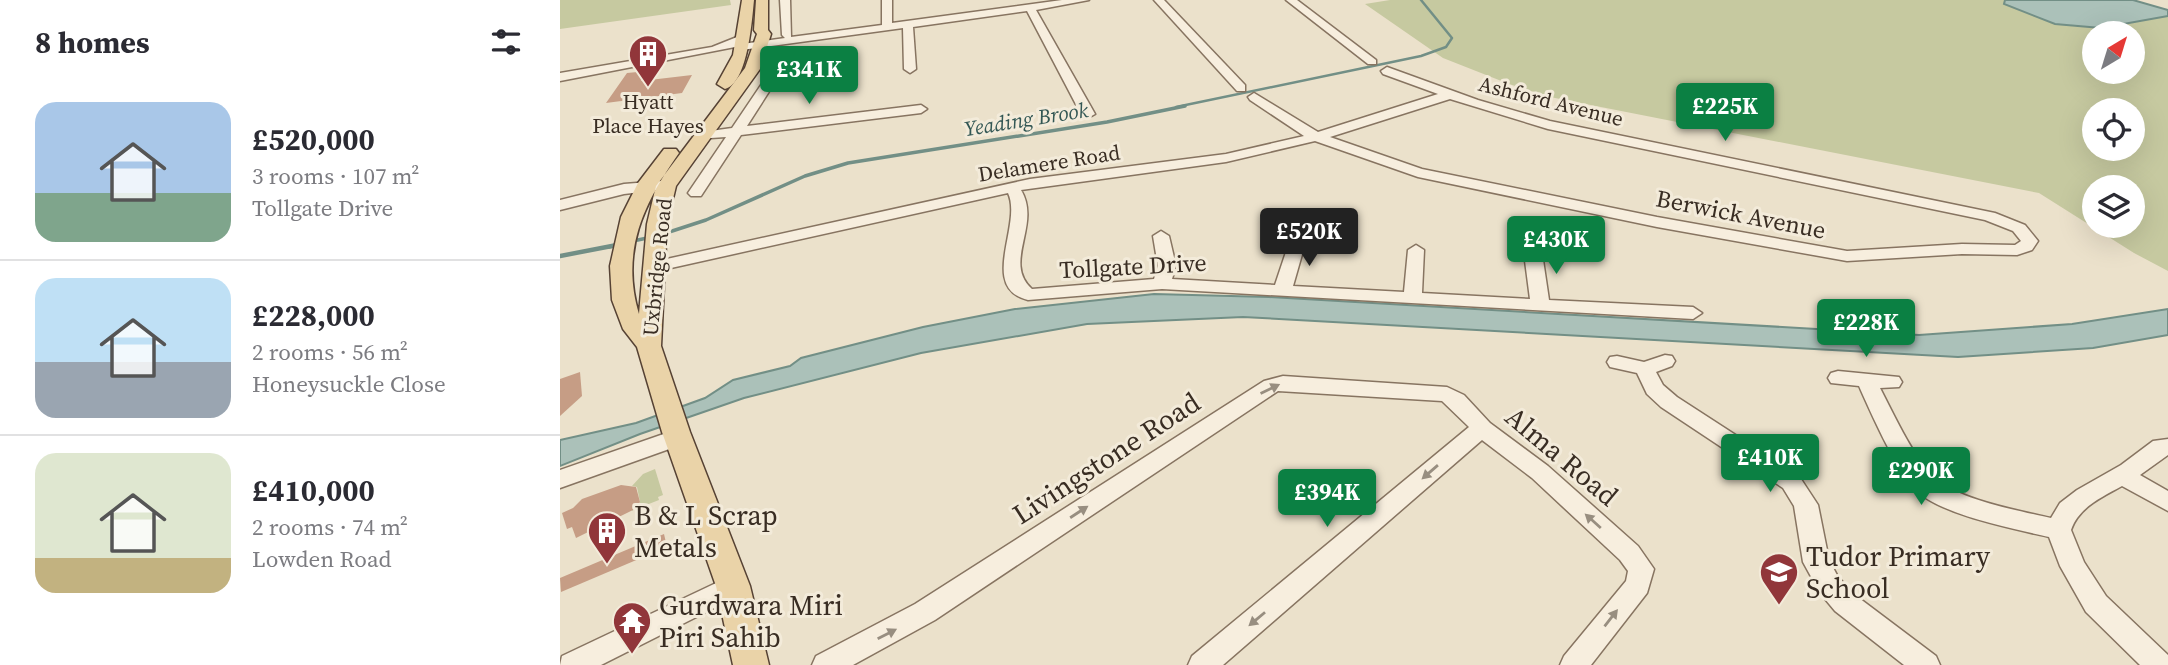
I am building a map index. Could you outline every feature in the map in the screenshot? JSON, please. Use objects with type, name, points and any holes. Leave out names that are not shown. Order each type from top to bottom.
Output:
[{"type":"main road","name":"Uxbridge Road","points":[[649,346],[634,329],[623,298],[625,247],[651,188],[737,65],[748,0]]},
{"type":"main road","name":"Uxbridge Road","points":[[649,346],[655,254],[651,188],[701,136],[752,69],[762,31],[762,0]]},
{"type":"main road","points":[[623,298],[655,254],[625,247]]},
{"type":"main road","points":[[649,346],[674,424],[733,586],[751,665]]},
{"type":"street","points":[[785,0],[787,35]]},
{"type":"street","points":[[887,0],[887,26]]},
{"type":"street","points":[[762,31],[887,26],[1084,0]]},
{"type":"street","name":"Berwick Avenue","points":[[1159,0],[1248,92],[1316,137],[1443,180],[1858,257],[1962,249],[2017,250],[2029,241]]},
{"type":"street","points":[[1291,0],[1372,62]]},
{"type":"street","points":[[968,15],[968,8],[973,4]]},
{"type":"street","points":[[1030,7],[1088,114]]},
{"type":"street","points":[[560,77],[713,50],[741,42],[786,15]]},
{"type":"street","points":[[908,23],[910,68]]},
{"type":"street","name":"Ashford Avenue","points":[[1387,71],[1449,95],[1548,125],[1989,216],[2019,228],[2029,241]]},
{"type":"street","points":[[696,193],[735,131],[765,88],[776,78]]},
{"type":"street","name":"Delamere Road","points":[[655,254],[1012,188],[1206,161],[1316,137],[1449,95]]},
{"type":"street","points":[[701,136],[921,109]]},
{"type":"street","points":[[560,205],[651,188]]},
{"type":"street","name":"Tollgate Drive","points":[[1012,188],[1022,211],[1013,242],[1011,268],[1025,294],[1038,296],[1162,284],[1693,313]]},
{"type":"street","points":[[1161,236],[1167,266],[1162,284]]},
{"type":"street","points":[[1283,289],[1298,237]]},
{"type":"street","points":[[1413,296],[1416,250]]},
{"type":"street","points":[[1533,253],[1540,304]]},
{"type":"street","points":[[1617,362],[1655,365],[1658,394],[1791,482],[1806,505],[1816,562],[1829,585],[1845,603],[1926,665]]},
{"type":"street","points":[[1838,378],[1892,382]]},
{"type":"street","points":[[1866,380],[1891,431],[1922,482],[1982,511],[2059,530]]},
{"type":"street","name":"Livingstone Road","points":[[826,665],[925,612],[1271,386],[1283,383],[1441,392]]},
{"type":"street","name":"Alma Road","points":[[1441,392],[1457,400],[1482,428],[1540,472],[1629,552],[1641,569],[1637,586],[1574,665]]},
{"type":"street","points":[[560,479],[674,424]]},
{"type":"street","points":[[1202,665],[1482,428]]},
{"type":"street","points":[[2159,665],[2096,604],[2074,566],[2059,530],[2067,510],[2088,494],[2122,475],[2161,447],[2168,447]]},
{"type":"street","points":[[2122,475],[2168,502]]},
{"type":"street","points":[[572,665],[733,586]]},
{"type":"green space","points":[[560,0],[730,0],[731,5],[560,29]]},
{"type":"green space","points":[[1390,0],[2005,0],[2004,4],[2082,23],[2082,84],[2146,84],[2146,21],[2140,21],[2168,16],[2168,271],[2110,238],[2145,238],[2145,175],[2082,175],[2082,220],[2039,193],[1550,97],[1443,58],[1365,4]]},
{"type":"green space","points":[[655,469],[663,495],[658,497],[659,500],[631,511],[640,502],[637,487],[632,486],[643,474]]},
{"type":"water","points":[[2005,0],[2133,0],[2168,10],[2168,16],[2140,21],[2082,21],[2082,26],[2055,24],[2004,4]]},
{"type":"water","points":[[1154,294],[1269,297],[1919,335],[2072,324],[2168,309],[2168,335],[2093,348],[1958,357],[1243,317],[1087,324],[921,353],[744,398],[640,434],[560,466],[560,440],[636,423],[705,398],[733,380],[790,366],[801,358],[923,327],[1015,309]]},
{"type":"building","name":"Hyatt Place Hayes","points":[[648,71],[641,81],[692,75],[682,93],[606,103],[627,73]]},
{"type":"building","points":[[580,372],[582,396],[560,416],[560,379]]},
{"type":"building","points":[[621,485],[636,487],[640,502],[633,510],[576,538],[572,527],[567,529],[562,513],[573,508],[582,499]]},
{"type":"building","name":"B & L Scrap Metals","points":[[664,534],[667,547],[561,592],[560,578]]},
{"type":"waterway","name":"Yeading Brook","points":[[1176,107],[1421,56],[1446,47],[1452,38],[1421,0]]},
{"type":"waterway","name":"Yeading Brook","points":[[663,234],[706,220],[805,176],[848,163],[1107,122],[1185,106]]},
{"type":"waterway","name":"Yeading Brook","points":[[633,241],[652,237]]},
{"type":"waterway","name":"Yeading Brook","points":[[560,256],[617,245],[609,247]]},
{"type":"place","name":"Hyatt Place Hayes","points":[[648,88]]},
{"type":"place","name":"B & L Scrap Metals","points":[[607,565]]},
{"type":"place","name":"Tudor Primary School","points":[[1779,606]]},
{"type":"place","name":"Gurdwara Miri Piri Sahib","points":[[632,655]]}]
